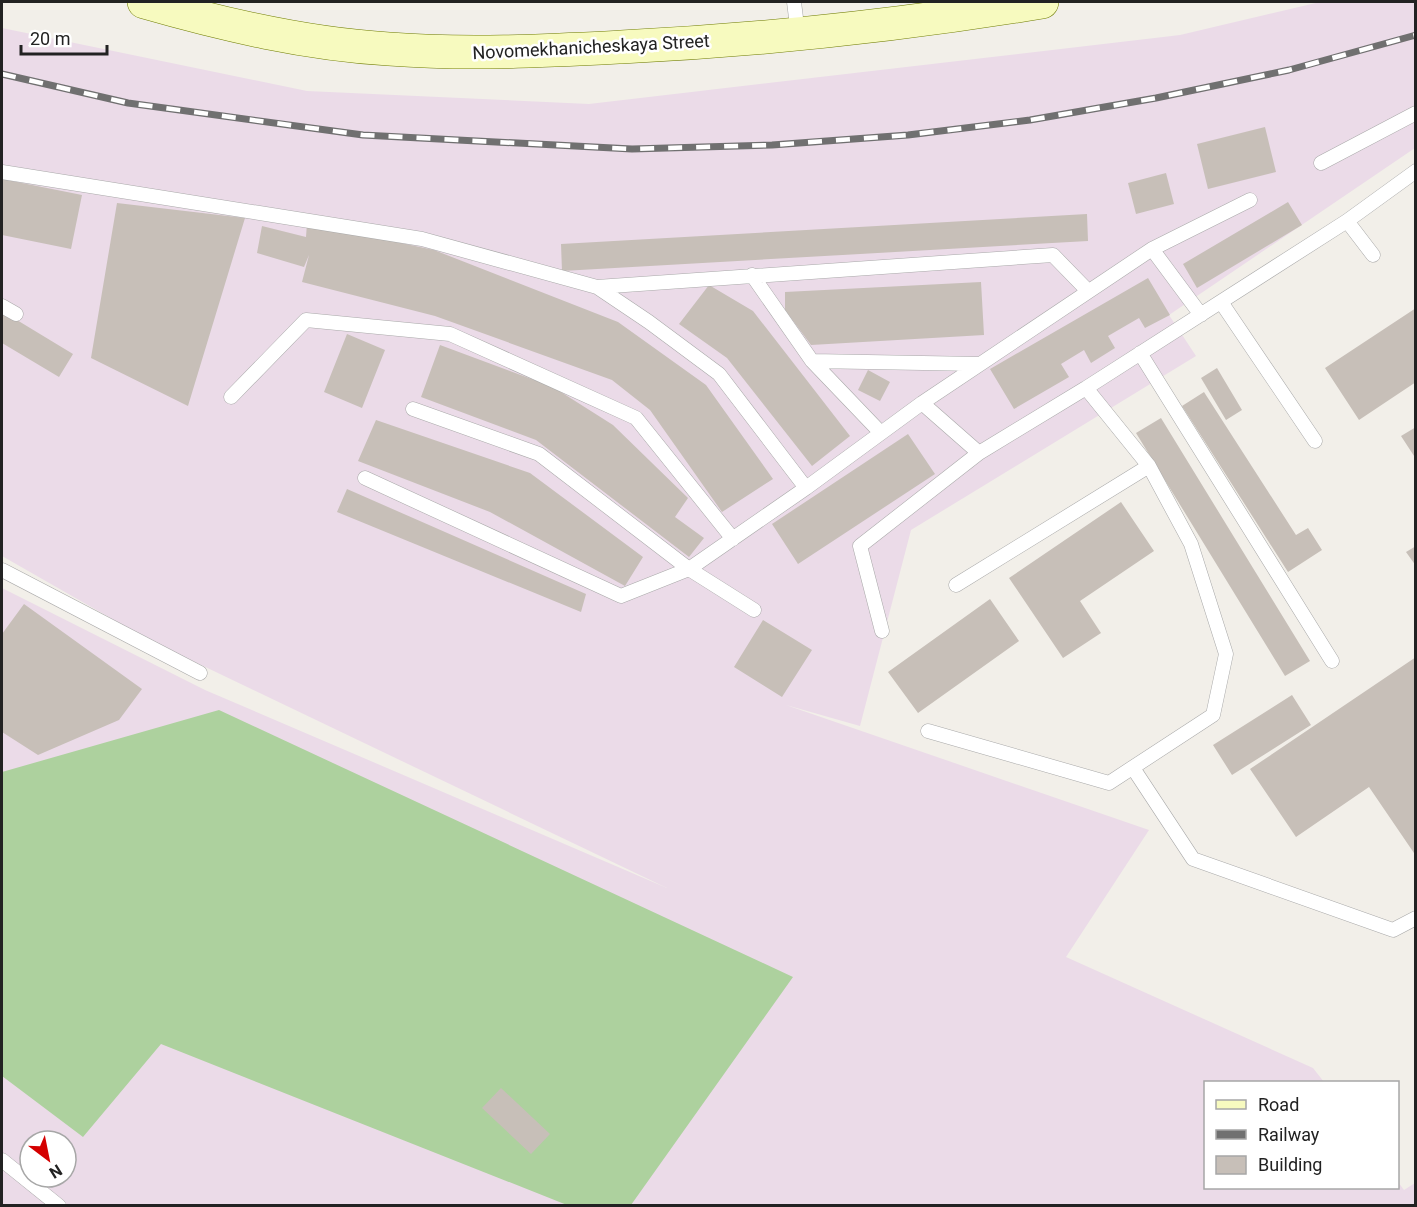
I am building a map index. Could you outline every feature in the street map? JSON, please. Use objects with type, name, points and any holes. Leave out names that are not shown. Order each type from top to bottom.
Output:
[{"type":"main road","name":"Novomekhanicheskaya Street","points":[[144,2],[242,28],[313,41],[387,49],[472,54],[678,45],[798,34],[912,16],[1042,2]]},
{"type":"lane","points":[[794,2],[798,34]]},
{"type":"lane","points":[[1322,163],[1416,114]]},
{"type":"lane","points":[[2,172],[422,239],[597,287],[720,374],[806,488]]},
{"type":"lane","points":[[882,631],[860,546],[979,453],[1201,315],[1347,221],[1415,173]]},
{"type":"lane","points":[[365,478],[621,596],[689,569],[806,488],[880,432],[1088,291],[1152,249],[1250,200]]},
{"type":"lane","points":[[1347,221],[1373,255]]},
{"type":"lane","points":[[1152,249],[1201,315]]},
{"type":"lane","points":[[597,287],[1053,255],[1088,291]]},
{"type":"lane","points":[[752,275],[812,361],[880,432]]},
{"type":"lane","points":[[1221,302],[1315,441]]},
{"type":"lane","points":[[2,306],[16,315]]},
{"type":"lane","points":[[231,398],[306,320],[450,334],[636,418],[733,539]]},
{"type":"lane","points":[[1140,353],[1332,661]]},
{"type":"lane","points":[[812,361],[978,364]]},
{"type":"lane","points":[[928,731],[1109,783],[1213,715],[1226,654],[1191,544],[1149,466],[1086,388]]},
{"type":"lane","points":[[922,403],[979,453]]},
{"type":"lane","points":[[413,409],[539,454],[689,569],[754,610]]},
{"type":"lane","points":[[956,585],[1149,466]]},
{"type":"lane","points":[[2,570],[200,673]]},
{"type":"lane","points":[[1132,768],[1193,859],[1393,930],[1416,918]]},
{"type":"lane","points":[[2,1160],[52,1203]]},
{"type":"shaded area","points":[[1320,2],[1415,2],[1415,148],[1169,315],[1196,356],[911,530],[860,726],[786,705],[1149,830],[1066,957],[1313,1068],[1323,1081],[1204,1081],[1204,1189],[1399,1189],[1399,1183],[1404,1190],[1415,1183],[1415,1205],[2,1205],[2,588],[205,690],[667,888],[149,640],[2,556],[2,28],[307,91],[589,104],[1180,35]]},
{"type":"green space","points":[[219,710],[793,977],[631,1205],[567,1205],[161,1044],[83,1137],[78,1133],[78,1129],[72,1129],[2,1076],[2,772]]},
{"type":"building","points":[[1265,127],[1276,172],[1208,189],[1197,144]]},
{"type":"building","points":[[1166,173],[1174,204],[1136,214],[1128,183]]},
{"type":"building","points":[[2,179],[82,195],[71,249],[2,235]]},
{"type":"building","points":[[1288,202],[1302,225],[1197,288],[1183,264]]},
{"type":"building","points":[[117,203],[245,218],[188,406],[91,358]]},
{"type":"building","points":[[1087,214],[1088,241],[562,271],[561,244]]},
{"type":"building","points":[[307,223],[434,250],[618,322],[706,385],[773,479],[722,512],[650,410],[612,380],[435,316],[302,282],[309,255],[304,267],[257,253],[262,226],[306,237]]},
{"type":"building","points":[[1148,278],[1170,315],[1145,328],[1139,318],[1108,336],[1115,348],[1091,363],[1084,350],[1061,364],[1069,377],[1014,409],[990,369]]},
{"type":"building","points":[[981,282],[984,335],[811,345],[785,310],[785,292]]},
{"type":"building","points":[[709,285],[753,311],[850,436],[812,466],[727,358],[679,324]]},
{"type":"building","points":[[1416,308],[1416,382],[1359,420],[1325,368]]},
{"type":"building","points":[[2,311],[73,354],[59,377],[2,343]]},
{"type":"building","points":[[347,334],[385,350],[362,408],[324,392]]},
{"type":"building","points":[[440,345],[553,387],[613,425],[688,498],[675,517],[704,538],[689,557],[536,440],[421,397]]},
{"type":"building","points":[[1217,368],[1242,410],[1226,420],[1201,378]]},
{"type":"building","points":[[868,370],[890,382],[880,401],[858,390]]},
{"type":"building","points":[[1204,392],[1296,535],[1308,528],[1322,550],[1288,572],[1182,406]]},
{"type":"building","points":[[1161,418],[1310,661],[1285,676],[1136,433]]},
{"type":"building","points":[[376,420],[530,473],[643,557],[625,586],[490,512],[358,461]]},
{"type":"building","points":[[1416,427],[1416,459],[1401,436]]},
{"type":"building","points":[[908,434],[935,474],[798,564],[772,524]]},
{"type":"building","points":[[347,489],[586,594],[581,612],[337,512]]},
{"type":"building","points":[[1121,502],[1154,551],[1080,601],[1101,633],[1063,658],[1009,578]]},
{"type":"building","points":[[1416,546],[1416,566],[1406,552]]},
{"type":"building","points":[[990,599],[1019,641],[918,713],[888,672]]},
{"type":"building","points":[[24,604],[142,689],[119,720],[38,755],[2,732],[2,634]]},
{"type":"building","points":[[763,620],[812,650],[782,697],[734,667]]},
{"type":"building","points":[[1416,657],[1416,856],[1369,787],[1296,837],[1250,769]]},
{"type":"building","points":[[1292,695],[1311,725],[1232,775],[1213,745]]},
{"type":"building","points":[[501,1088],[550,1134],[531,1154],[482,1108]]},
{"type":"railway","points":[[2,74],[128,103],[363,135],[632,149],[772,145],[908,135],[1030,120],[1156,98],[1289,70],[1416,35]]}]
